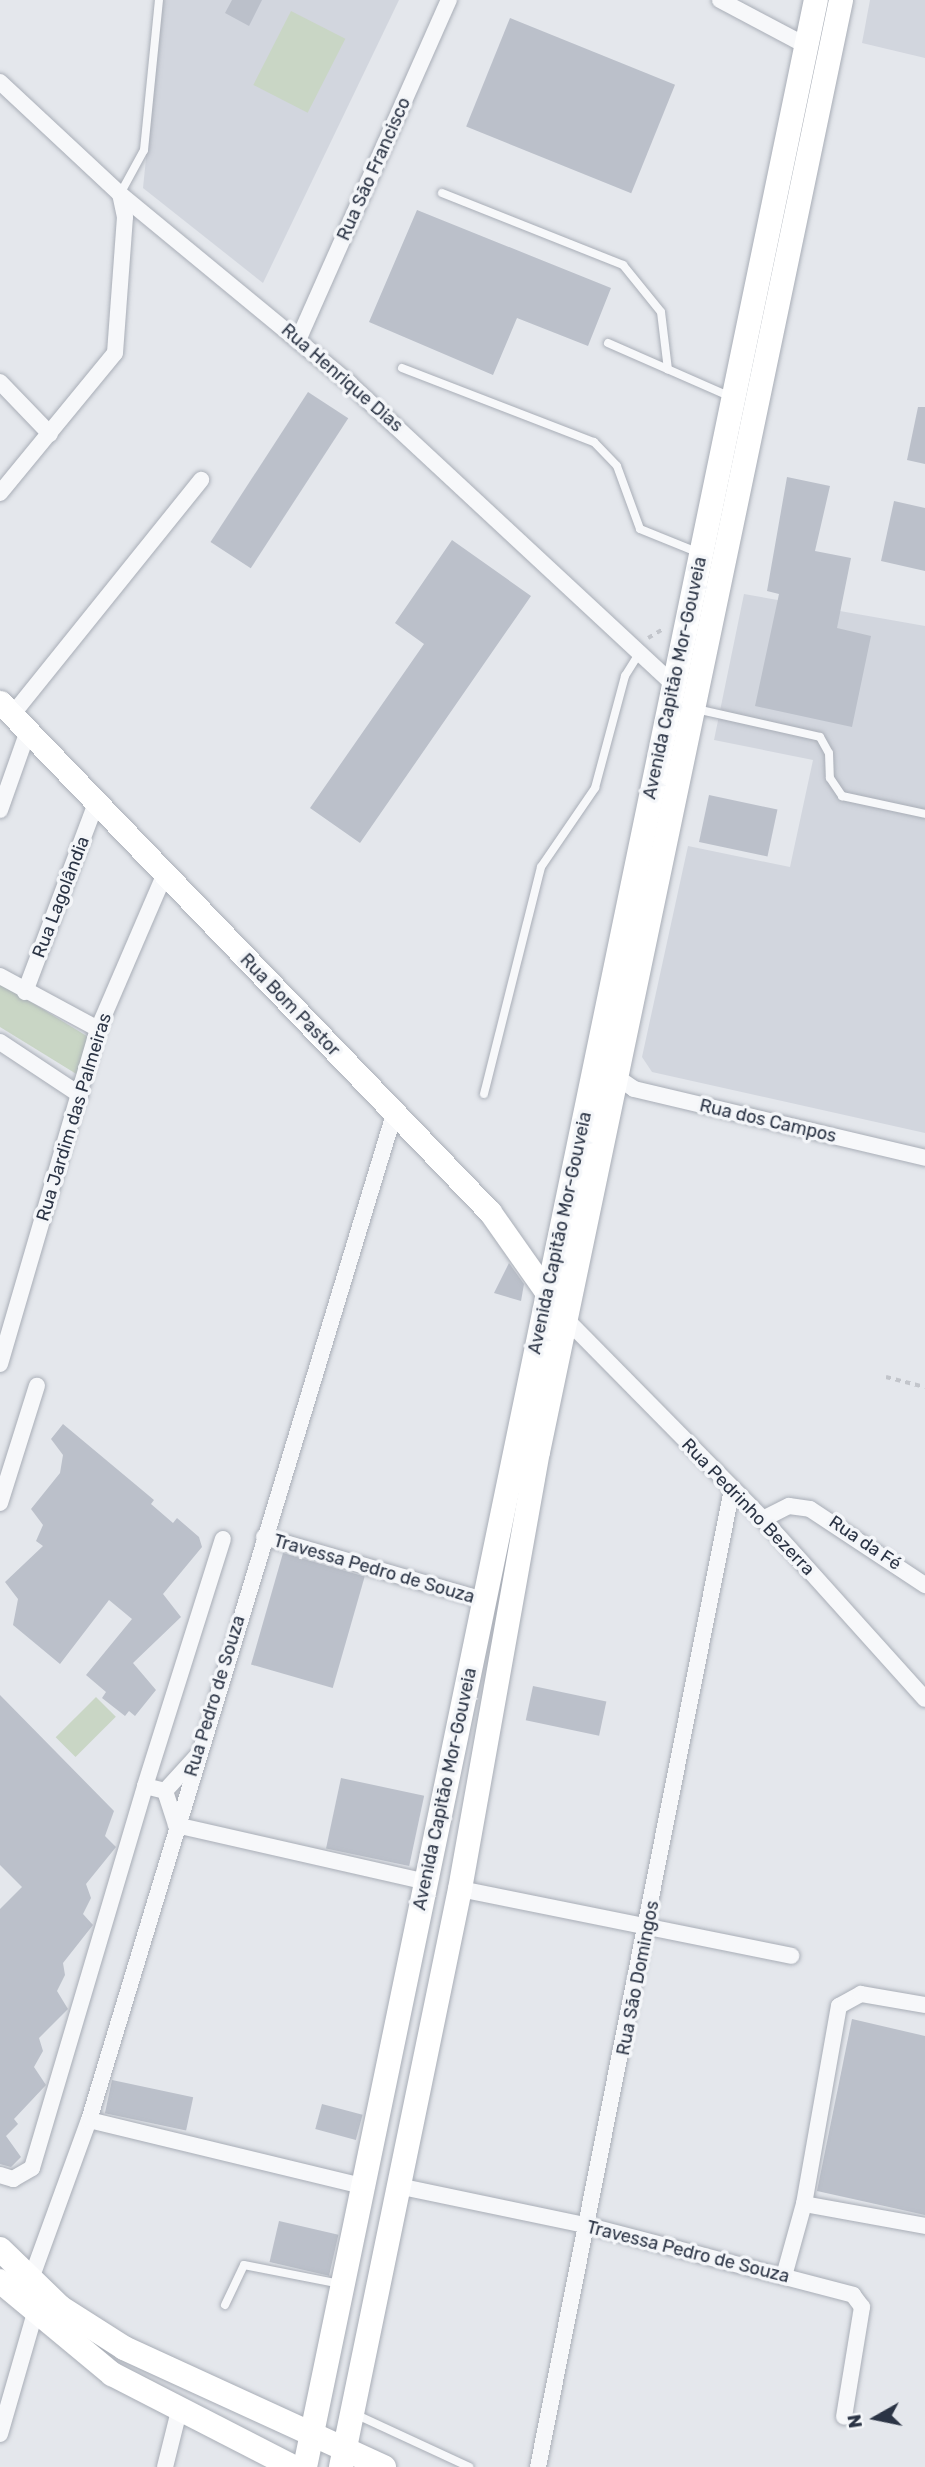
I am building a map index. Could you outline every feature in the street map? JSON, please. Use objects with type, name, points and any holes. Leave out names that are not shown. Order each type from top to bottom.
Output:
[{"type":"main road","name":"Avenida Capitão Mor-Gouveia","points":[[343,2458],[460,1889],[566,1319],[615,1076],[674,685],[816,0]]},
{"type":"main road","name":"Avenida Capitão Mor-Gouveia","points":[[305,2467],[548,1293],[651,849],[693,709],[841,0]]},
{"type":"main road","name":"Rua Bom Pastor","points":[[14,716],[163,876],[395,1111],[490,1212],[566,1319]]},
{"type":"main road","points":[[0,2249],[60,2307],[124,2348],[312,2434],[343,2458],[384,2467]]},
{"type":"main road","points":[[0,2281],[35,2313],[113,2374],[179,2411],[293,2467]]},
{"type":"street","name":"Rua São Francisco","points":[[299,338],[449,0]]},
{"type":"street","points":[[720,0],[807,46]]},
{"type":"street","name":"Rua Henrique Dias","points":[[0,82],[120,194],[299,338],[674,685]]},
{"type":"street","points":[[0,493],[115,353],[125,218],[120,194]]},
{"type":"street","points":[[0,382],[50,434]]},
{"type":"street","points":[[0,810],[14,716],[201,480]]},
{"type":"street","name":"Rua Lagolândia","points":[[25,992],[96,803]]},
{"type":"street","name":"Rua Jardim das Palmeiras","points":[[0,1364],[5,1329],[99,1029],[163,876]]},
{"type":"street","points":[[0,976],[25,992],[99,1029]]},
{"type":"street","points":[[0,1042],[80,1095]]},
{"type":"street","name":"Rua dos Campos","points":[[615,1076],[635,1089],[925,1158]]},
{"type":"street","name":"Rua Pedro de Souza","points":[[31,2278],[89,2120],[176,1825],[395,1111]]},
{"type":"street","name":"Rua Pedrinho Bezerra","points":[[566,1319],[763,1519],[925,1699]]},
{"type":"street","points":[[0,1503],[37,1387]]},
{"type":"street","name":"Rua São Domingos","points":[[538,2467],[589,2226],[732,1489]]},
{"type":"street","name":"Rua da Fé","points":[[763,1519],[789,1506],[810,1509],[925,1585]]},
{"type":"street","name":"Travessa Pedro de Souza","points":[[264,1537],[484,1600]]},
{"type":"street","points":[[0,2175],[13,2179],[32,2168],[145,1786],[223,1539]]},
{"type":"street","points":[[165,1791],[197,1756]]},
{"type":"street","points":[[145,1786],[165,1791]]},
{"type":"street","points":[[165,1791],[176,1825],[426,1882]]},
{"type":"street","points":[[460,1889],[791,1956]]},
{"type":"street","points":[[784,2276],[804,2204],[839,2006],[862,1994],[925,2005]]},
{"type":"street","points":[[89,2120],[362,2186]]},
{"type":"street","name":"Travessa Pedro de Souza","points":[[398,2186],[589,2226],[784,2276],[860,2302],[844,2417]]},
{"type":"street","points":[[804,2204],[925,2226]]},
{"type":"street","points":[[0,2434],[35,2313]]},
{"type":"street","points":[[165,2467],[179,2411]]},
{"type":"lane","points":[[120,194],[144,150],[159,0]]},
{"type":"lane","points":[[442,193],[623,265],[661,312],[668,370]]},
{"type":"lane","points":[[608,343],[733,399]]},
{"type":"lane","points":[[402,368],[594,442],[617,466],[640,529],[701,554]]},
{"type":"lane","points":[[484,1094],[541,867],[595,788],[625,676],[640,652]]},
{"type":"lane","points":[[693,709],[820,737],[830,753],[830,778],[842,796],[925,814]]},
{"type":"lane","points":[[225,2305],[244,2265],[342,2285]]},
{"type":"lane","points":[[352,2412],[469,2467]]},
{"type":"path","points":[[886,1377],[925,1387]]},
{"type":"shaded area","points":[[162,0],[399,0],[263,283],[143,188]]},
{"type":"shaded area","points":[[870,0],[925,0],[925,58],[862,43]]},
{"type":"shaded area","points":[[744,594],[925,626],[925,1133],[652,1072],[642,1057],[688,846],[790,867],[813,760],[714,740]]},
{"type":"green space","points":[[291,11],[345,39],[308,113],[253,85]]},
{"type":"green space","points":[[0,983],[90,1038],[78,1075],[0,1027]]},
{"type":"green space","points":[[96,1697],[116,1717],[75,1757],[56,1737]]},
{"type":"building","points":[[232,0],[262,0],[249,26],[225,13]]},
{"type":"building","points":[[510,18],[675,85],[631,193],[466,126]]},
{"type":"building","points":[[417,210],[611,288],[588,346],[517,318],[493,375],[369,322]]},
{"type":"building","points":[[308,392],[348,418],[251,568],[211,542]]},
{"type":"building","points":[[918,407],[925,407],[925,464],[907,460]]},
{"type":"building","points":[[787,477],[830,486],[815,551],[851,558],[837,628],[871,636],[852,727],[755,706],[779,594],[767,591]]},
{"type":"building","points":[[894,501],[925,508],[925,571],[881,561]]},
{"type":"building","points":[[452,540],[531,596],[360,843],[310,808],[424,644],[395,623]]},
{"type":"building","points":[[709,795],[777,810],[767,857],[699,842]]},
{"type":"building","points":[[509,1263],[524,1284],[521,1301],[494,1293]]},
{"type":"building","points":[[63,1424],[154,1500],[151,1504],[173,1523],[177,1518],[199,1537],[202,1547],[163,1594],[181,1617],[133,1663],[156,1690],[135,1716],[129,1711],[125,1716],[102,1698],[106,1692],[86,1675],[132,1619],[109,1600],[60,1664],[13,1625],[18,1599],[5,1582],[43,1546],[36,1541],[43,1525],[31,1509],[60,1473],[63,1455],[51,1439]]},
{"type":"building","points":[[283,1553],[365,1576],[333,1688],[251,1665]]},
{"type":"building","points":[[533,1686],[606,1702],[599,1736],[526,1720]]},
{"type":"building","points":[[0,1695],[114,1811],[105,1836],[116,1847],[86,1884],[91,1898],[83,1914],[93,1925],[63,1963],[65,1975],[57,1991],[68,2009],[39,2038],[43,2051],[34,2067],[46,2085],[14,2119],[18,2124],[6,2136],[21,2157],[11,2167],[0,2164],[0,1909],[22,1887],[0,1865]]},
{"type":"building","points":[[341,1778],[424,1796],[409,1866],[326,1848]]},
{"type":"building","points":[[852,2019],[925,2036],[925,2215],[817,2191]]},
{"type":"building","points":[[112,2080],[193,2097],[186,2131],[105,2113]]},
{"type":"building","points":[[322,2104],[363,2115],[356,2140],[315,2129]]},
{"type":"building","points":[[279,2221],[338,2235],[329,2276],[270,2262]]}]
